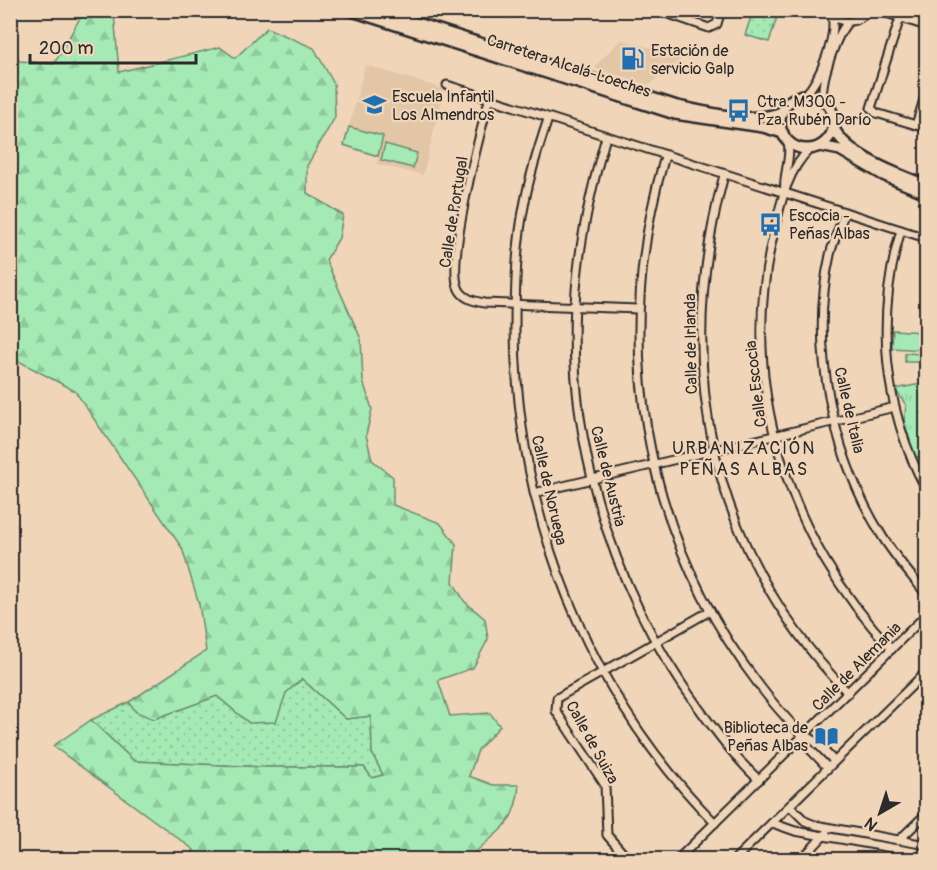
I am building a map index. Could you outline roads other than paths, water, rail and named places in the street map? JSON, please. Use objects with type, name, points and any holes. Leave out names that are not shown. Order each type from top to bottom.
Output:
[{"type":"main road","name":"Carretera Alcalá-Loeches","points":[[349,10],[675,114],[763,128],[786,137]]},
{"type":"main road","name":"Carretera Alcalá-Loeches","points":[[376,10],[677,106],[728,115],[767,117],[782,112]]},
{"type":"main road","points":[[927,185],[860,154],[844,144],[834,128],[833,113],[824,101],[805,95],[791,100],[782,112],[786,137],[802,148],[840,150],[883,175],[927,193]]},
{"type":"main road","points":[[815,147],[826,141],[834,128]]},
{"type":"street","points":[[498,10],[517,13],[525,10]]},
{"type":"street","points":[[657,10],[709,28],[717,24],[721,10]]},
{"type":"street","points":[[824,101],[822,89],[840,33],[848,22],[860,19],[869,10]]},
{"type":"street","points":[[877,10],[927,21]]},
{"type":"street","points":[[830,13],[848,22]]},
{"type":"street","points":[[805,95],[814,86],[834,31],[830,13]]},
{"type":"street","points":[[898,14],[927,27]]},
{"type":"street","points":[[898,14],[871,108],[876,113],[927,128]]},
{"type":"street","points":[[447,86],[927,238]]},
{"type":"street","points":[[916,125],[927,93]]},
{"type":"street","name":"Calle de Portugal","points":[[489,100],[465,198],[456,282],[462,293],[471,300],[638,309]]},
{"type":"street","name":"Calle de Noruega","points":[[548,118],[525,202],[515,304],[516,363],[521,426],[534,493],[562,588],[575,620],[602,670],[667,770],[715,823]]},
{"type":"street","name":"Calle de Austria","points":[[606,137],[586,213],[575,306],[580,413],[593,480],[626,584],[655,641],[681,684],[714,728],[759,780]]},
{"type":"street","name":"Calle Escocia","points":[[785,193],[783,184],[790,160],[786,137]]},
{"type":"street","name":"Calle Escocia","points":[[815,147],[797,163],[785,193],[771,247],[764,306],[764,365],[775,436],[793,497],[813,544],[864,619],[891,649]]},
{"type":"street","points":[[665,156],[650,219],[638,309],[641,388],[654,465],[678,543],[710,611],[759,685],[804,736],[809,737],[834,762]]},
{"type":"street","name":"Calle de Irlanda","points":[[724,175],[704,266],[700,329],[703,392],[714,451],[730,506],[754,562],[785,616],[818,660],[848,693]]},
{"type":"street","name":"Calle de Italia","points":[[845,212],[830,254],[825,285],[824,336],[827,380],[836,421],[857,486],[882,536],[927,594]]},
{"type":"street","points":[[901,230],[889,282],[885,328],[888,374],[910,459],[927,489]]},
{"type":"street","points":[[534,493],[895,407]]},
{"type":"street","name":"Calle de Suiza","points":[[629,860],[607,835],[605,786],[555,706],[560,694],[710,611]]},
{"type":"street","name":"Calle de Alemania","points":[[804,736],[927,615]]},
{"type":"street","points":[[734,860],[927,672]]},
{"type":"street","points":[[804,736],[804,742],[828,768]]},
{"type":"street","points":[[677,860],[804,736]]},
{"type":"street","points":[[790,806],[805,821],[827,828],[927,845]]},
{"type":"street","points":[[888,848],[901,840],[927,814]]},
{"type":"street","points":[[772,824],[780,828],[925,855]]},
{"type":"street","points":[[801,860],[825,836],[827,828]]},
{"type":"street","points":[[901,840],[906,850]]},
{"type":"place","name":"Estación de servicio Galp","points":[[633,59]]},
{"type":"place","name":"Escuela Infantil Los Almendros","points":[[374,105]]},
{"type":"place","name":"Ctra. M300 - Pza. Rubén Darío","points":[[739,110]]},
{"type":"place","name":"Escocia - Peñas Albas","points":[[771,224]]},
{"type":"place","name":"Biblioteca de Peñas Albas","points":[[826,736]]},
{"type":"district","name":"URBANIZACIÓN PEÑAS ALBAS","points":[[744,458]]}]
